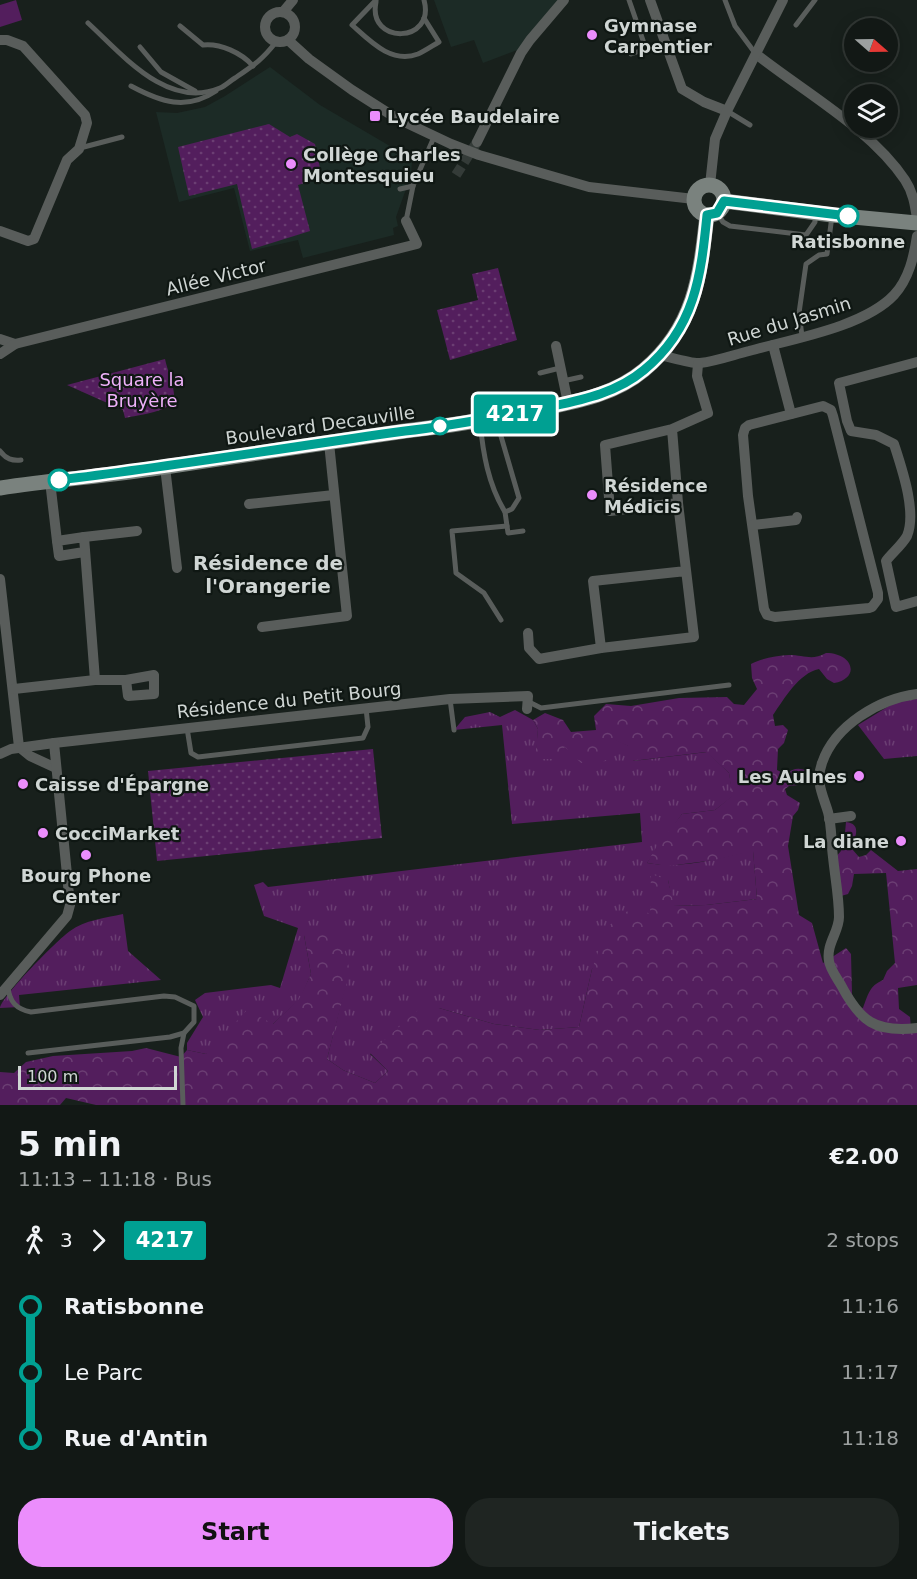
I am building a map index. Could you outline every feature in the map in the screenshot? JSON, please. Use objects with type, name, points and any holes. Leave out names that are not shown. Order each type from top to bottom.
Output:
[{"type":"street","points":[[283,12],[292,19],[295,25],[292,36],[288,40],[276,42],[267,35],[265,24],[272,15],[283,12],[293,0]]},
{"type":"street","points":[[477,141],[521,53],[564,0]]},
{"type":"street","points":[[650,0],[682,89],[704,102],[727,111]]},
{"type":"street","points":[[710,185],[715,139],[783,0]]},
{"type":"street","points":[[0,40],[23,46],[86,115],[87,123],[79,149],[67,160],[38,235],[28,241],[0,231]]},
{"type":"street","points":[[288,40],[309,59],[396,118],[434,137],[479,155],[589,187],[694,199]]},
{"type":"street","points":[[716,209],[721,191],[710,185],[700,187],[694,199],[697,209],[816,213],[917,221],[914,198],[905,180],[876,145],[756,54]]},
{"type":"street","name":"Boulevard Decauville","points":[[0,488],[165,467],[495,418],[603,394],[627,382],[660,355],[680,327],[694,298],[716,209]]},
{"type":"street","name":"Allée Victor","points":[[0,354],[15,344],[417,244],[406,221]]},
{"type":"street","name":"Rue du Jasmin","points":[[660,355],[698,364],[852,322],[880,308],[896,294],[914,256],[917,236]]},
{"type":"street","points":[[0,339],[15,344]]},
{"type":"street","points":[[773,345],[791,414]]},
{"type":"street","points":[[556,346],[568,403]]},
{"type":"street","points":[[917,362],[892,375],[839,383],[851,431],[876,435],[894,444],[912,480],[913,513],[908,535],[885,561],[896,607],[917,600]]},
{"type":"street","points":[[678,503],[610,511],[605,445],[672,429],[708,413],[698,376],[698,364]]},
{"type":"street","points":[[823,406],[831,410],[878,593],[876,603],[869,608],[775,617],[767,615],[764,609],[748,496],[743,435],[745,428],[749,425],[791,414],[823,406]]},
{"type":"street","points":[[528,633],[530,648],[539,659],[601,648],[694,637],[678,503],[672,429]]},
{"type":"street","points":[[262,627],[347,616],[329,443]]},
{"type":"street","points":[[165,467],[177,567]]},
{"type":"street","points":[[50,481],[58,556],[84,552]]},
{"type":"street","points":[[249,504],[334,495]]},
{"type":"street","points":[[753,525],[796,520],[797,517]]},
{"type":"street","points":[[57,541],[137,531]]},
{"type":"street","points":[[84,537],[94,680]]},
{"type":"street","points":[[601,648],[593,581],[686,571]]},
{"type":"street","points":[[0,579],[19,747],[30,756],[56,768]]},
{"type":"street","points":[[0,680],[13,684],[126,680]]},
{"type":"street","points":[[917,694],[898,697],[871,708],[840,734],[822,761],[819,784],[829,819],[839,918],[829,947],[829,964],[850,1002],[868,1021],[880,1027],[917,1028]]},
{"type":"street","name":"Résidence du Petit Bourg","points":[[0,754],[19,747],[450,699],[527,702]]},
{"type":"street","points":[[4,991],[67,916],[70,905],[54,743]]},
{"type":"street","points":[[829,819],[851,816]]},
{"type":"lane","points":[[376,0],[352,25],[376,46],[393,56],[416,55],[439,42],[424,18]]},
{"type":"lane","points":[[376,0],[376,15],[379,22],[391,32],[407,34],[414,30],[424,18],[426,10],[424,0]]},
{"type":"lane","points":[[628,0],[646,49]]},
{"type":"lane","points":[[724,0],[735,26],[756,54]]},
{"type":"lane","points":[[796,26],[815,0]]},
{"type":"lane","points":[[88,23],[143,74],[159,84],[180,91],[199,93],[220,88]]},
{"type":"lane","points":[[180,26],[203,45],[216,43],[248,60],[253,66]]},
{"type":"lane","points":[[131,86],[162,101],[184,104],[202,100],[261,60],[276,42]]},
{"type":"lane","points":[[631,54],[666,42]]},
{"type":"lane","points":[[140,47],[161,72],[199,93]]},
{"type":"lane","points":[[727,111],[750,125]]},
{"type":"lane","points":[[79,149],[122,137]]},
{"type":"lane","points":[[406,221],[413,186],[434,137]]},
{"type":"lane","points":[[400,189],[413,186]]},
{"type":"lane","points":[[716,209],[723,222],[730,226],[806,235],[815,222],[816,213]]},
{"type":"lane","points":[[802,336],[799,313],[806,264],[819,255],[827,254],[832,215]]},
{"type":"lane","points":[[540,373],[560,369]]},
{"type":"lane","points":[[563,381],[581,377]]},
{"type":"lane","points":[[495,418],[519,498],[512,509],[505,512]]},
{"type":"lane","points":[[479,420],[489,475],[505,512],[508,533],[523,531]]},
{"type":"lane","points":[[0,451],[12,461],[21,460]]},
{"type":"lane","points":[[501,620],[484,593],[456,573],[452,531],[507,526]]},
{"type":"lane","points":[[527,702],[541,708],[729,685]]},
{"type":"lane","points":[[450,699],[454,730]]},
{"type":"lane","points":[[187,728],[191,753],[198,758],[363,738],[368,727],[366,708]]},
{"type":"lane","points":[[4,991],[15,1005],[31,1012],[164,996],[176,997],[194,1006],[194,1022],[184,1034],[181,1048],[183,1105]]},
{"type":"lane","points":[[28,1053],[184,1034]]},
{"type":"shaded area","points":[[434,0],[560,0],[520,49],[483,63],[474,40],[451,47]]},
{"type":"shaded area","name":"Collège Charles Montesquieu","points":[[270,67],[320,105],[412,159],[411,175],[396,217],[398,226],[393,228],[394,235],[303,258],[298,240],[250,251],[234,188],[179,202],[156,112],[177,113],[205,107]]},
{"type":"green space","points":[[16,0],[22,20],[0,27],[0,5]]},
{"type":"green space","points":[[269,124],[290,137],[297,134],[315,144],[322,178],[298,185],[310,231],[252,249],[237,184],[189,196],[178,147]]},
{"type":"green space","points":[[498,268],[517,340],[450,360],[437,310],[478,300],[472,274]]},
{"type":"green space","name":"Square la Bruyère","points":[[165,359],[174,397],[168,406],[154,412],[125,418],[123,410],[67,385]]},
{"type":"green space","points":[[826,653],[835,654],[848,661],[850,671],[848,676],[834,683],[827,679],[819,669],[812,671],[799,681],[773,715],[775,726],[783,725],[788,730],[784,743],[778,749],[777,770],[785,774],[801,769],[807,771],[811,780],[808,784],[789,786],[785,789],[787,795],[800,803],[793,816],[788,846],[799,915],[812,923],[823,963],[846,948],[851,954],[852,994],[857,1007],[863,1008],[872,988],[883,980],[887,971],[895,963],[886,873],[854,874],[848,894],[841,896],[834,859],[841,851],[840,844],[835,842],[836,839],[845,833],[846,822],[851,823],[856,829],[852,849],[859,857],[871,850],[898,871],[917,869],[917,985],[898,988],[899,1009],[910,1017],[911,1029],[917,1029],[917,1105],[96,1105],[66,1098],[60,1105],[0,1105],[0,1072],[14,1073],[26,1062],[53,1056],[146,1048],[181,1057],[187,1050],[206,1054],[247,1010],[273,1024],[299,999],[311,974],[304,935],[338,926],[350,971],[327,1059],[343,1070],[375,1083],[388,1071],[370,1053],[419,1009],[439,1008],[494,1024],[540,1030],[579,1027],[592,969],[607,927],[634,906],[650,914],[651,874],[668,880],[674,906],[757,899],[753,851],[715,860],[668,866],[647,863],[658,844],[682,814],[715,810],[732,796],[729,773],[706,752],[632,761],[628,746],[610,738],[606,761],[581,763],[565,747],[555,759],[535,759],[538,729],[533,720],[545,713],[563,720],[571,732],[596,730],[594,716],[606,704],[631,706],[679,698],[727,697],[734,704],[744,705],[757,689],[752,678],[751,664],[774,657],[789,655],[812,657]]},
{"type":"green space","points":[[917,699],[917,756],[884,759],[858,725],[897,701]]},
{"type":"green space","points":[[515,710],[533,720],[538,729],[536,759],[565,747],[610,737],[629,746],[633,761],[707,752],[729,773],[733,796],[715,810],[682,814],[647,863],[687,864],[753,850],[757,899],[673,906],[668,880],[650,914],[592,969],[579,1027],[540,1030],[494,1024],[439,1008],[370,1054],[388,1071],[375,1083],[343,1070],[327,1059],[349,971],[304,935],[311,974],[300,999],[273,1024],[206,1054],[187,1050],[187,1043],[203,1017],[195,1000],[205,993],[271,985],[280,988],[298,928],[264,916],[254,885],[263,882],[268,887],[642,842],[640,813],[512,824],[502,725],[454,730],[465,717],[490,712],[500,717]]},
{"type":"green space","points":[[373,749],[382,838],[157,861],[148,771]]},
{"type":"green space","points":[[123,914],[128,951],[161,980],[19,995],[20,1007],[0,1008],[10,992],[63,936],[89,922]]},
{"type":"tunnel","points":[[456,175],[477,142]]},
{"type":"bus line","name":"4217","points":[[59,480],[182,465],[414,431],[495,418],[603,394],[644,370],[660,355],[680,327],[694,298],[701,267],[707,215],[717,213],[724,201],[848,216]]},
{"type":"place","name":"Gymnase Carpentier","points":[[592,35]]},
{"type":"place","name":"Lycée Baudelaire","points":[[375,116]]},
{"type":"place","name":"Collège Charles Montesquieu","points":[[291,164]]},
{"type":"place","name":"Ratisbonne","points":[[848,216]]},
{"type":"place","name":"Résidence Médicis","points":[[592,495]]},
{"type":"place","name":"Les Aulnes","points":[[859,776]]},
{"type":"place","name":"Caisse d'Épargne","points":[[23,784]]},
{"type":"place","name":"CocciMarket","points":[[43,833]]},
{"type":"place","name":"La diane","points":[[901,841]]},
{"type":"place","name":"Bourg Phone Center","points":[[86,855]]},
{"type":"district","name":"Résidence de l'Orangerie","points":[[268,574]]}]
